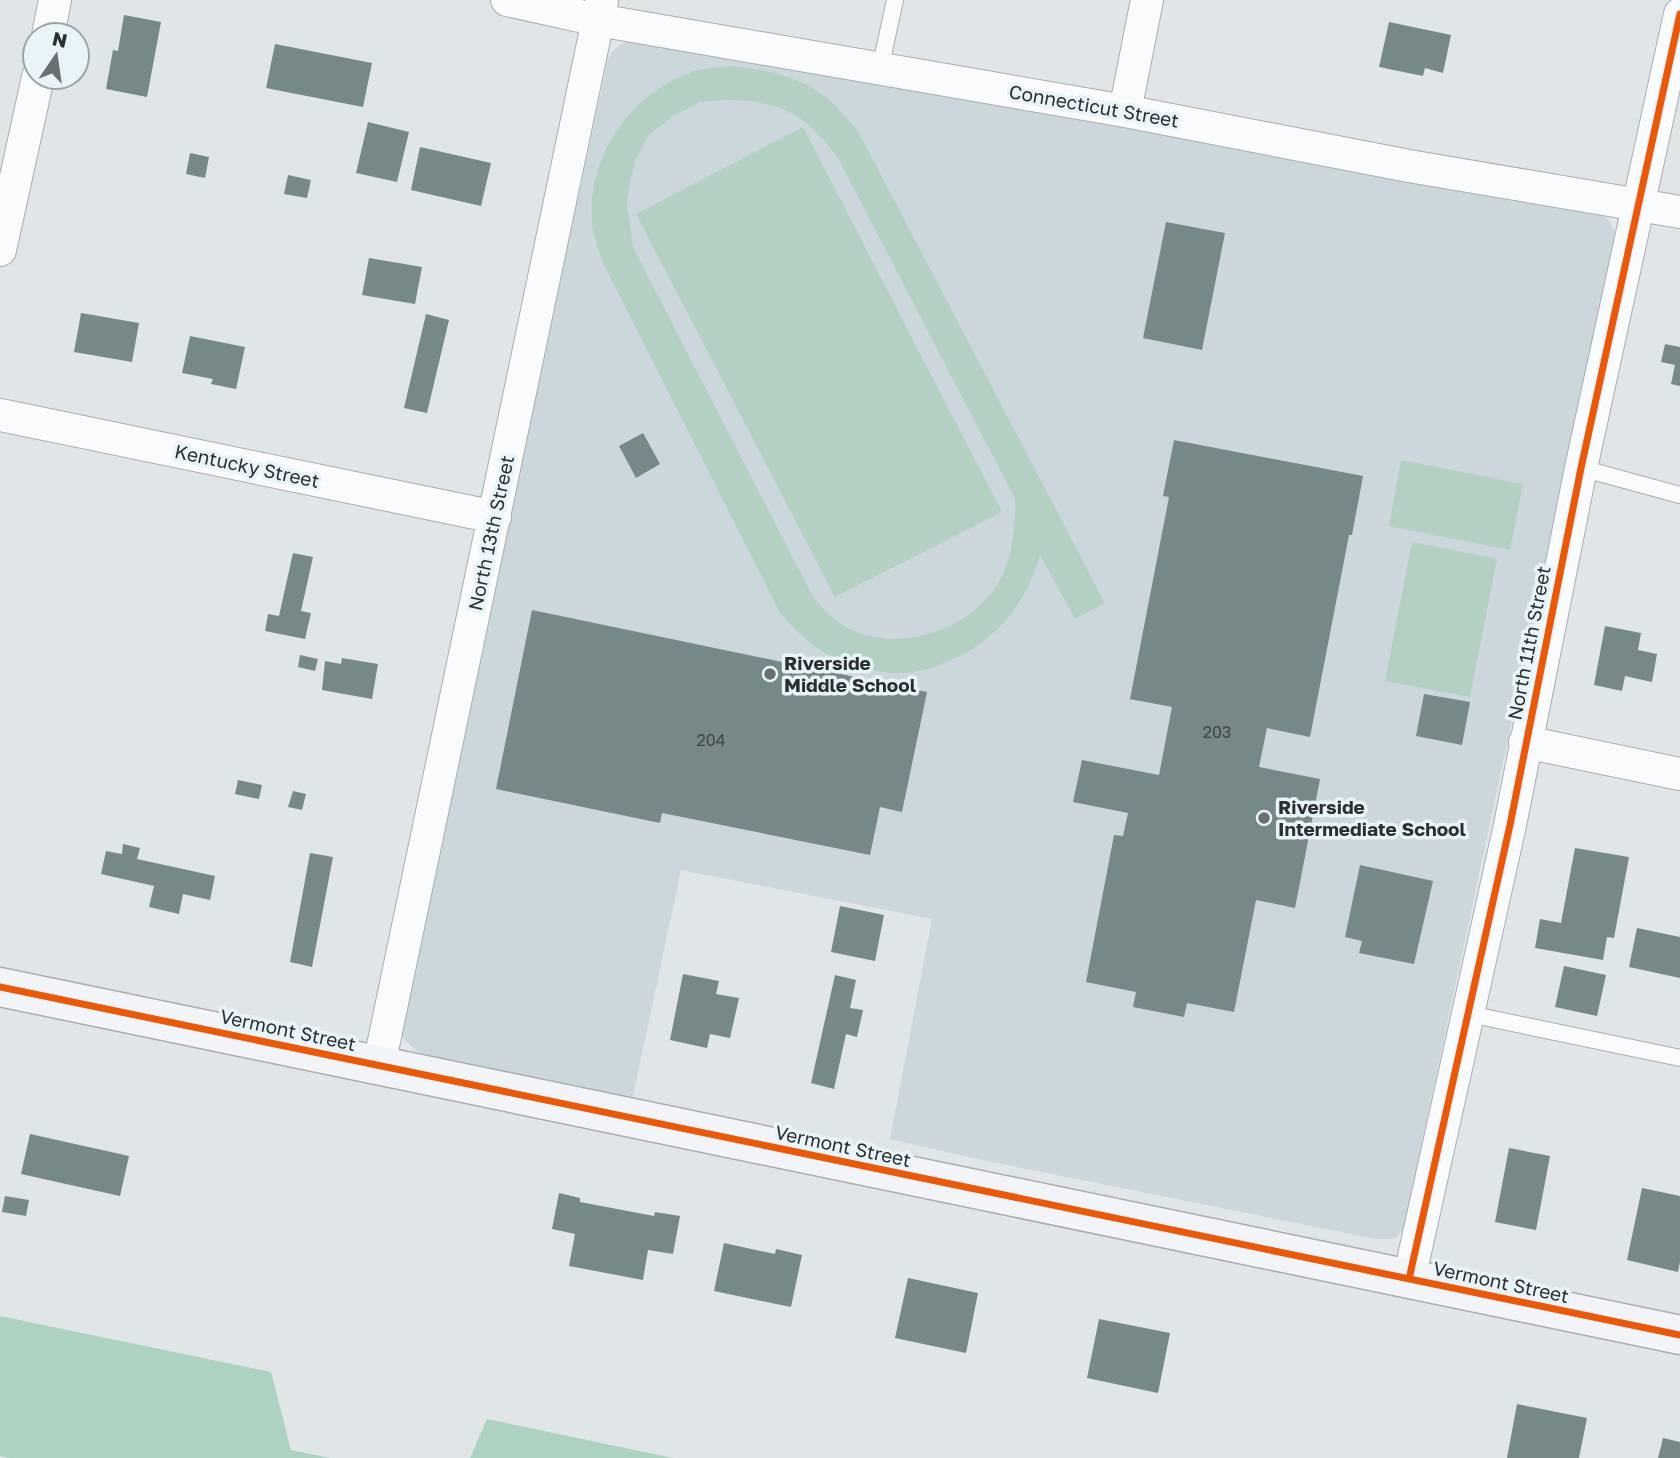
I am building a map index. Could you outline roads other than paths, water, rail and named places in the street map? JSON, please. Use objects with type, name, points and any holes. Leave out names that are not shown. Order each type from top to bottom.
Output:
[{"type":"street","points":[[51,21],[55,0]]},
{"type":"street","name":"Connecticut Street","points":[[507,0],[600,10],[880,69],[1125,111],[1409,166],[1680,212]]},
{"type":"street","points":[[1125,111],[1147,0]]},
{"type":"street","name":"North 13th Street","points":[[379,1065],[600,10]]},
{"type":"street","name":"North 11th Street","points":[[1409,1279],[1469,1014],[1581,468],[1680,14]]},
{"type":"street","points":[[0,250],[35,91]]},
{"type":"street","name":"Kentucky Street","points":[[0,415],[495,517]]},
{"type":"street","points":[[1525,742],[1680,774]]},
{"type":"street","name":"Vermont Street","points":[[0,987],[1680,1335]]},
{"type":"lane","points":[[880,69],[895,0]]},
{"type":"lane","points":[[1581,468],[1680,495]]},
{"type":"lane","points":[[1469,1014],[1680,1058]]},
{"type":"place","name":"Riverside Middle School","points":[[770,674]]},
{"type":"place","name":"Riverside Intermediate School","points":[[1264,818]]}]
